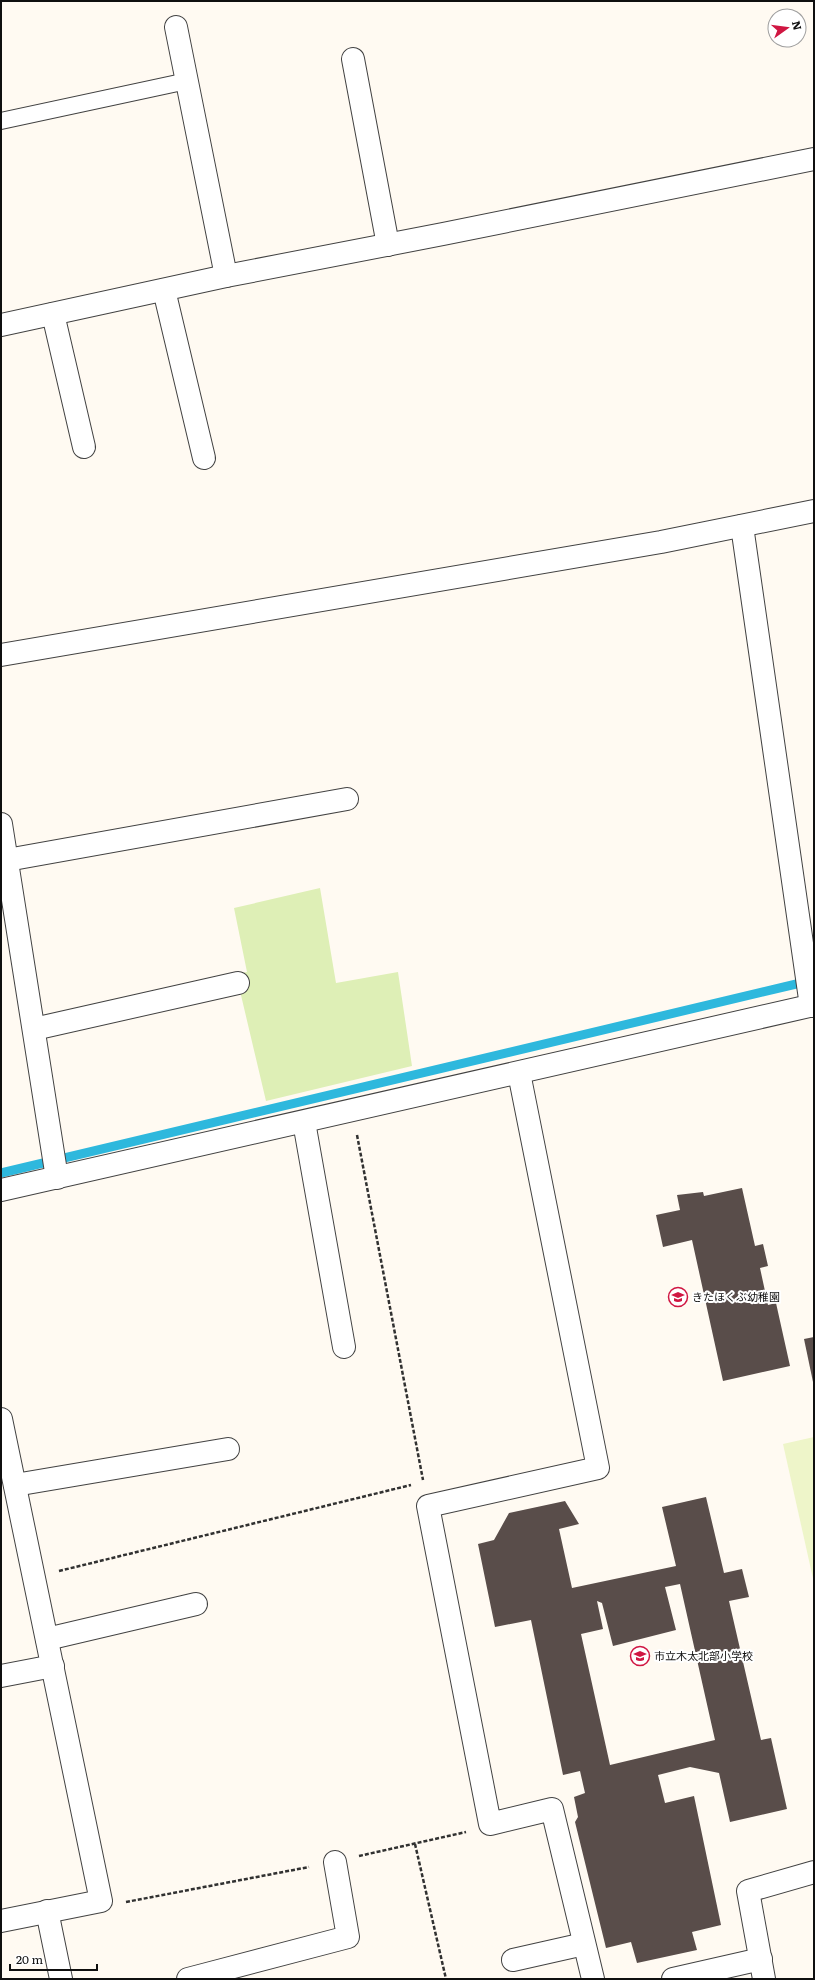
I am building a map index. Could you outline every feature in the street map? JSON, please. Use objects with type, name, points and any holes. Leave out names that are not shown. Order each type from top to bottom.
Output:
[{"type":"street","points":[[176,27],[226,276]]},
{"type":"street","points":[[353,59],[388,245]]},
{"type":"street","points":[[1,325],[226,276],[388,245],[814,159]]},
{"type":"street","points":[[164,290],[204,458]]},
{"type":"street","points":[[53,314],[84,447]]},
{"type":"street","points":[[1,655],[661,542],[814,511]]},
{"type":"street","points":[[1,1190],[813,1005],[806,972],[742,526]]},
{"type":"street","points":[[7,860],[348,799]]},
{"type":"street","points":[[1,824],[57,1178]]},
{"type":"street","points":[[34,1029],[238,983]]},
{"type":"street","points":[[519,1073],[598,1468],[428,1506],[490,1824],[552,1810],[593,1979]]},
{"type":"street","points":[[304,1122],[344,1347]]},
{"type":"street","points":[[1,1921],[101,1901],[16,1485],[2,1430]]},
{"type":"street","points":[[16,1485],[228,1449]]},
{"type":"street","points":[[47,1639],[196,1604]]},
{"type":"street","points":[[1,1676],[52,1666]]},
{"type":"street","points":[[188,1979],[348,1937],[335,1862]]},
{"type":"street","points":[[673,1979],[762,1969],[748,1891],[814,1872]]},
{"type":"street","points":[[47,1911],[60,1979]]},
{"type":"street","points":[[513,1960],[584,1944]]},
{"type":"lane","points":[[1,121],[187,81]]},
{"type":"path","points":[[352,1111],[428,1506]]},
{"type":"path","points":[[34,1578],[423,1482]]},
{"type":"path","points":[[101,1901],[108,1906],[335,1862],[475,1830],[490,1824]]},
{"type":"path","points":[[415,1844],[446,1979]]},
{"type":"green space","points":[[320,888],[336,983],[398,972],[412,1066],[266,1101],[236,974],[247,972],[234,908]]},
{"type":"green space","points":[[814,1437],[814,1583],[783,1444]]},
{"type":"building","points":[[742,1188],[755,1246],[763,1244],[768,1266],[760,1268],[768,1305],[776,1303],[790,1366],[723,1381],[692,1240],[663,1247],[656,1215],[680,1210],[677,1195],[703,1192],[704,1196]]},
{"type":"building","points":[[814,1337],[814,1382],[813,1382],[804,1339]]},
{"type":"building","points":[[706,1497],[724,1573],[742,1569],[749,1597],[729,1601],[761,1740],[771,1738],[787,1809],[730,1822],[719,1773],[690,1767],[658,1775],[665,1803],[694,1796],[721,1925],[692,1932],[697,1950],[637,1963],[631,1942],[606,1948],[575,1822],[578,1817],[574,1797],[585,1793],[580,1771],[563,1775],[531,1620],[495,1627],[478,1544],[494,1540],[509,1513],[565,1501],[579,1524],[559,1529],[572,1588],[676,1566],[662,1507]],"holes":[[[680,1584],[715,1740],[610,1765],[581,1634],[603,1629],[597,1601],[602,1603],[613,1646],[676,1630],[665,1587]]]},
{"type":"waterway","points":[[1,1173],[809,981]]},
{"type":"place","name":"きたほくぶ幼稚園","points":[[678,1297]]},
{"type":"place","name":"市立木太北部小学校","points":[[640,1656]]}]
